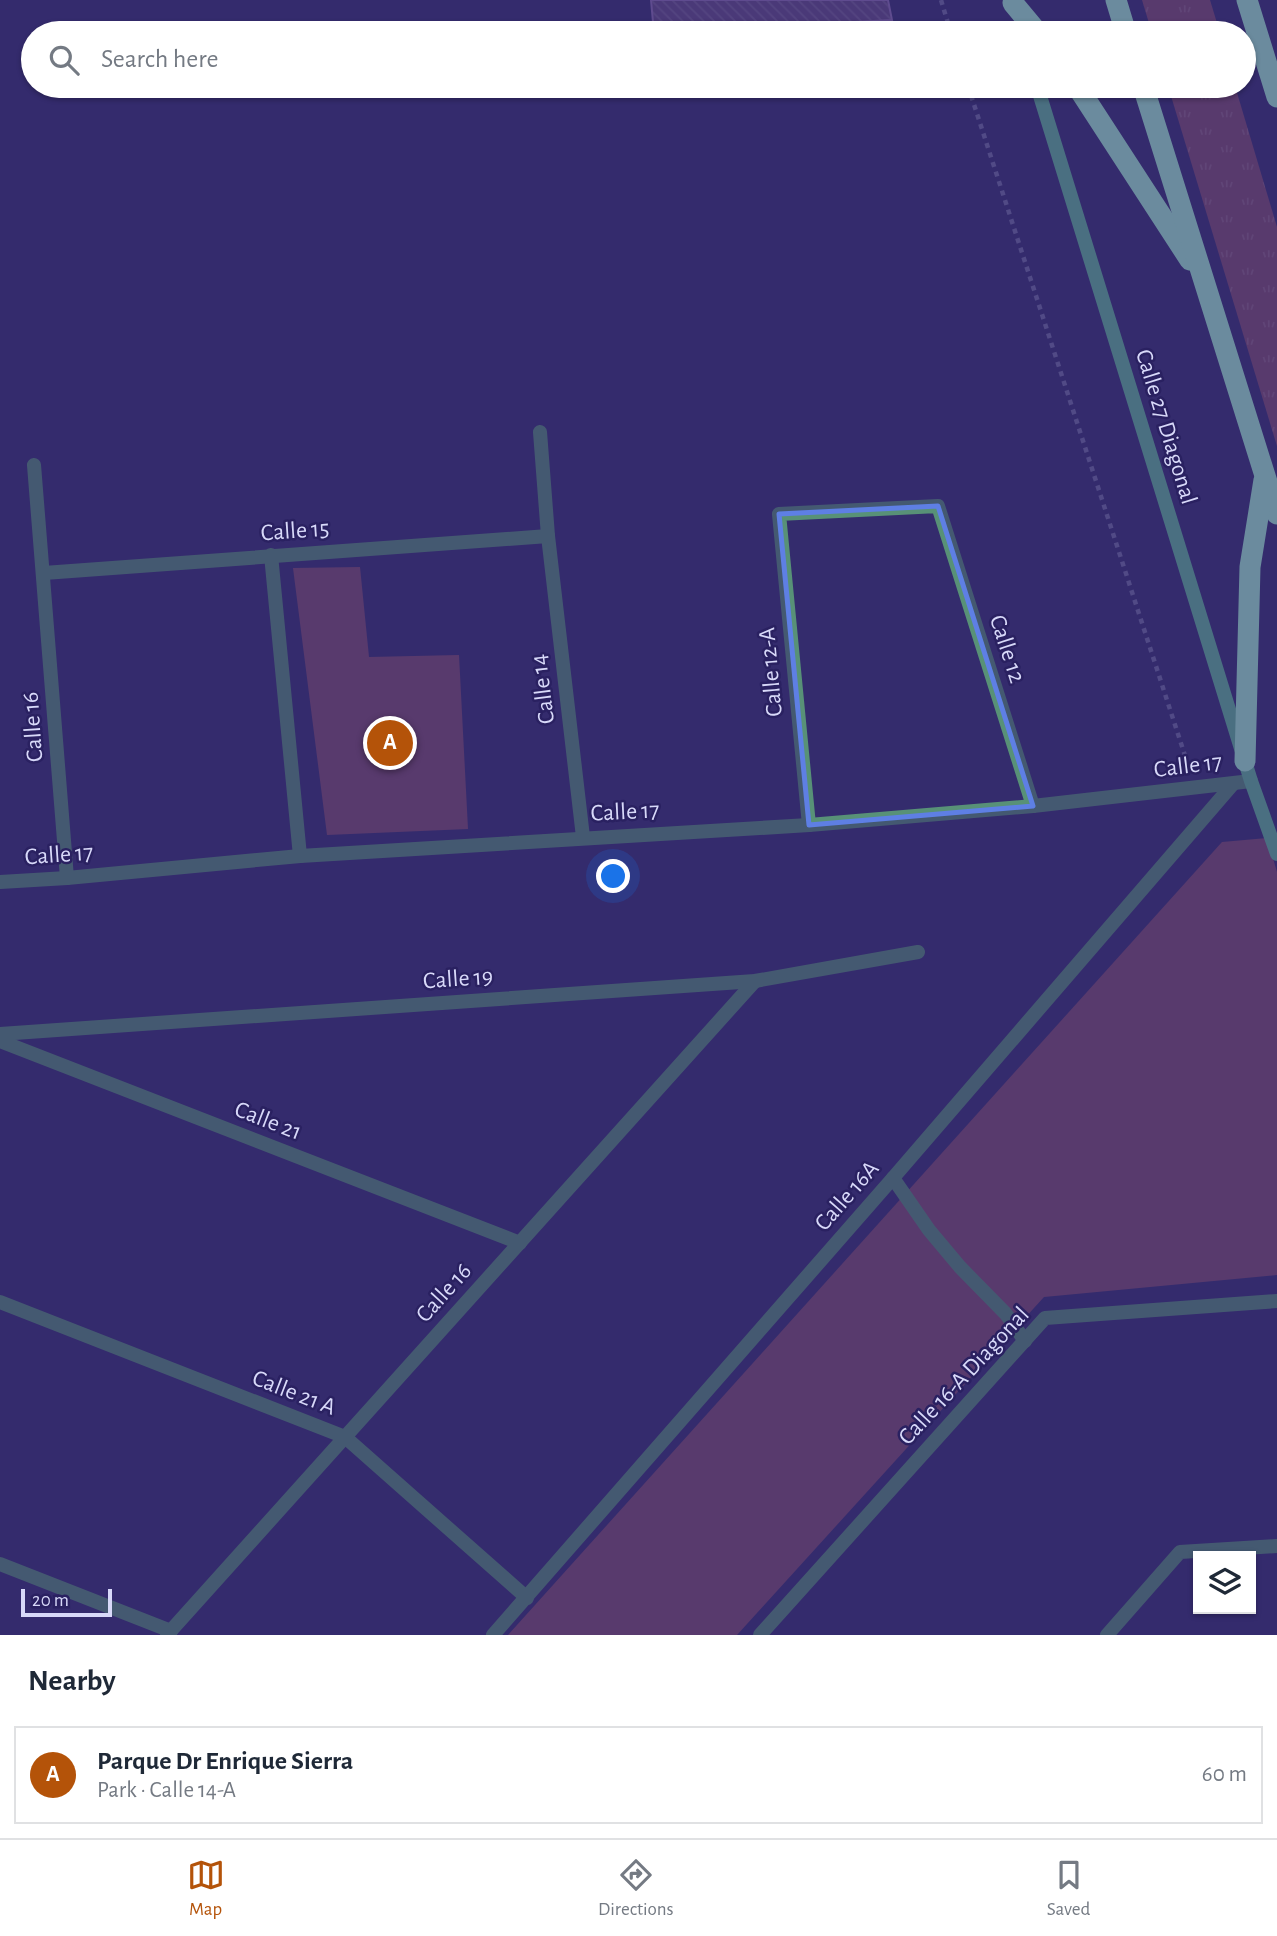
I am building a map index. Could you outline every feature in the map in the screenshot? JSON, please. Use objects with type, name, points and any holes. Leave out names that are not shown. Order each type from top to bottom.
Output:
[{"type":"highway","points":[[1116,0],[1122,21]]},
{"type":"highway","points":[[1247,0],[1253,21]]},
{"type":"highway","points":[[1013,1],[1029,21]]},
{"type":"highway","points":[[1256,29],[1277,97]]},
{"type":"highway","points":[[1085,98],[1205,284]]},
{"type":"highway","points":[[1147,98],[1277,514]]},
{"type":"highway","points":[[1245,761],[1250,568],[1265,475]]},
{"type":"main road","points":[[1013,1],[1019,21]]},
{"type":"main road","name":"Calle 27 Diagonal","points":[[1041,98],[1251,782]]},
{"type":"main road","points":[[1251,782],[1277,854]]},
{"type":"street","name":"Calle 14","points":[[540,432],[548,536],[583,837]]},
{"type":"street","name":"Calle 16","points":[[34,465],[67,878]]},
{"type":"street","name":"Calle 12-A","points":[[809,825],[779,514],[938,506]]},
{"type":"street","name":"Calle 12","points":[[938,506],[1033,806]]},
{"type":"street","name":"Calle 15","points":[[44,573],[548,536]]},
{"type":"street","points":[[271,555],[300,856]]},
{"type":"street","name":"Calle 17","points":[[0,882],[300,856],[809,825],[1033,806],[1251,782]]},
{"type":"street","name":"Calle 16A","points":[[493,1635],[1233,784]]},
{"type":"street","name":"Calle 19","points":[[0,1034],[755,981],[918,952]]},
{"type":"street","name":"Calle 16","points":[[169,1633],[755,981]]},
{"type":"street","name":"Calle 21","points":[[0,1041],[520,1243]]},
{"type":"street","points":[[893,1178],[929,1230],[960,1267],[1006,1314],[1025,1341]]},
{"type":"street","name":"Calle 16-A Diagonal","points":[[760,1635],[1045,1318],[1277,1301]]},
{"type":"street","name":"Calle 21 A","points":[[0,1302],[345,1437],[527,1598]]},
{"type":"street","points":[[1107,1635],[1180,1552],[1277,1546]]},
{"type":"street","points":[[0,1564],[169,1633]]},
{"type":"path","points":[[942,0],[948,21]]},
{"type":"path","points":[[972,98],[1196,789]]},
{"type":"highlighted area","points":[[938,506],[1033,806],[809,825],[779,514]]},
{"type":"green space","points":[[1142,0],[1210,0],[1216,21],[1148,21]]},
{"type":"green space","points":[[1172,98],[1239,98],[1277,227],[1277,446]]},
{"type":"green space","points":[[360,567],[369,657],[459,655],[468,829],[327,835],[293,568]]},
{"type":"green space","points":[[1267,838],[1277,872],[1277,1275],[1044,1297],[737,1635],[508,1635],[1222,842]]},
{"type":"building","points":[[651,0],[888,0],[892,20],[874,21],[653,21]]},
{"type":"place","name":"Parque Dr Enrique Sierra","points":[[390,743]]}]
